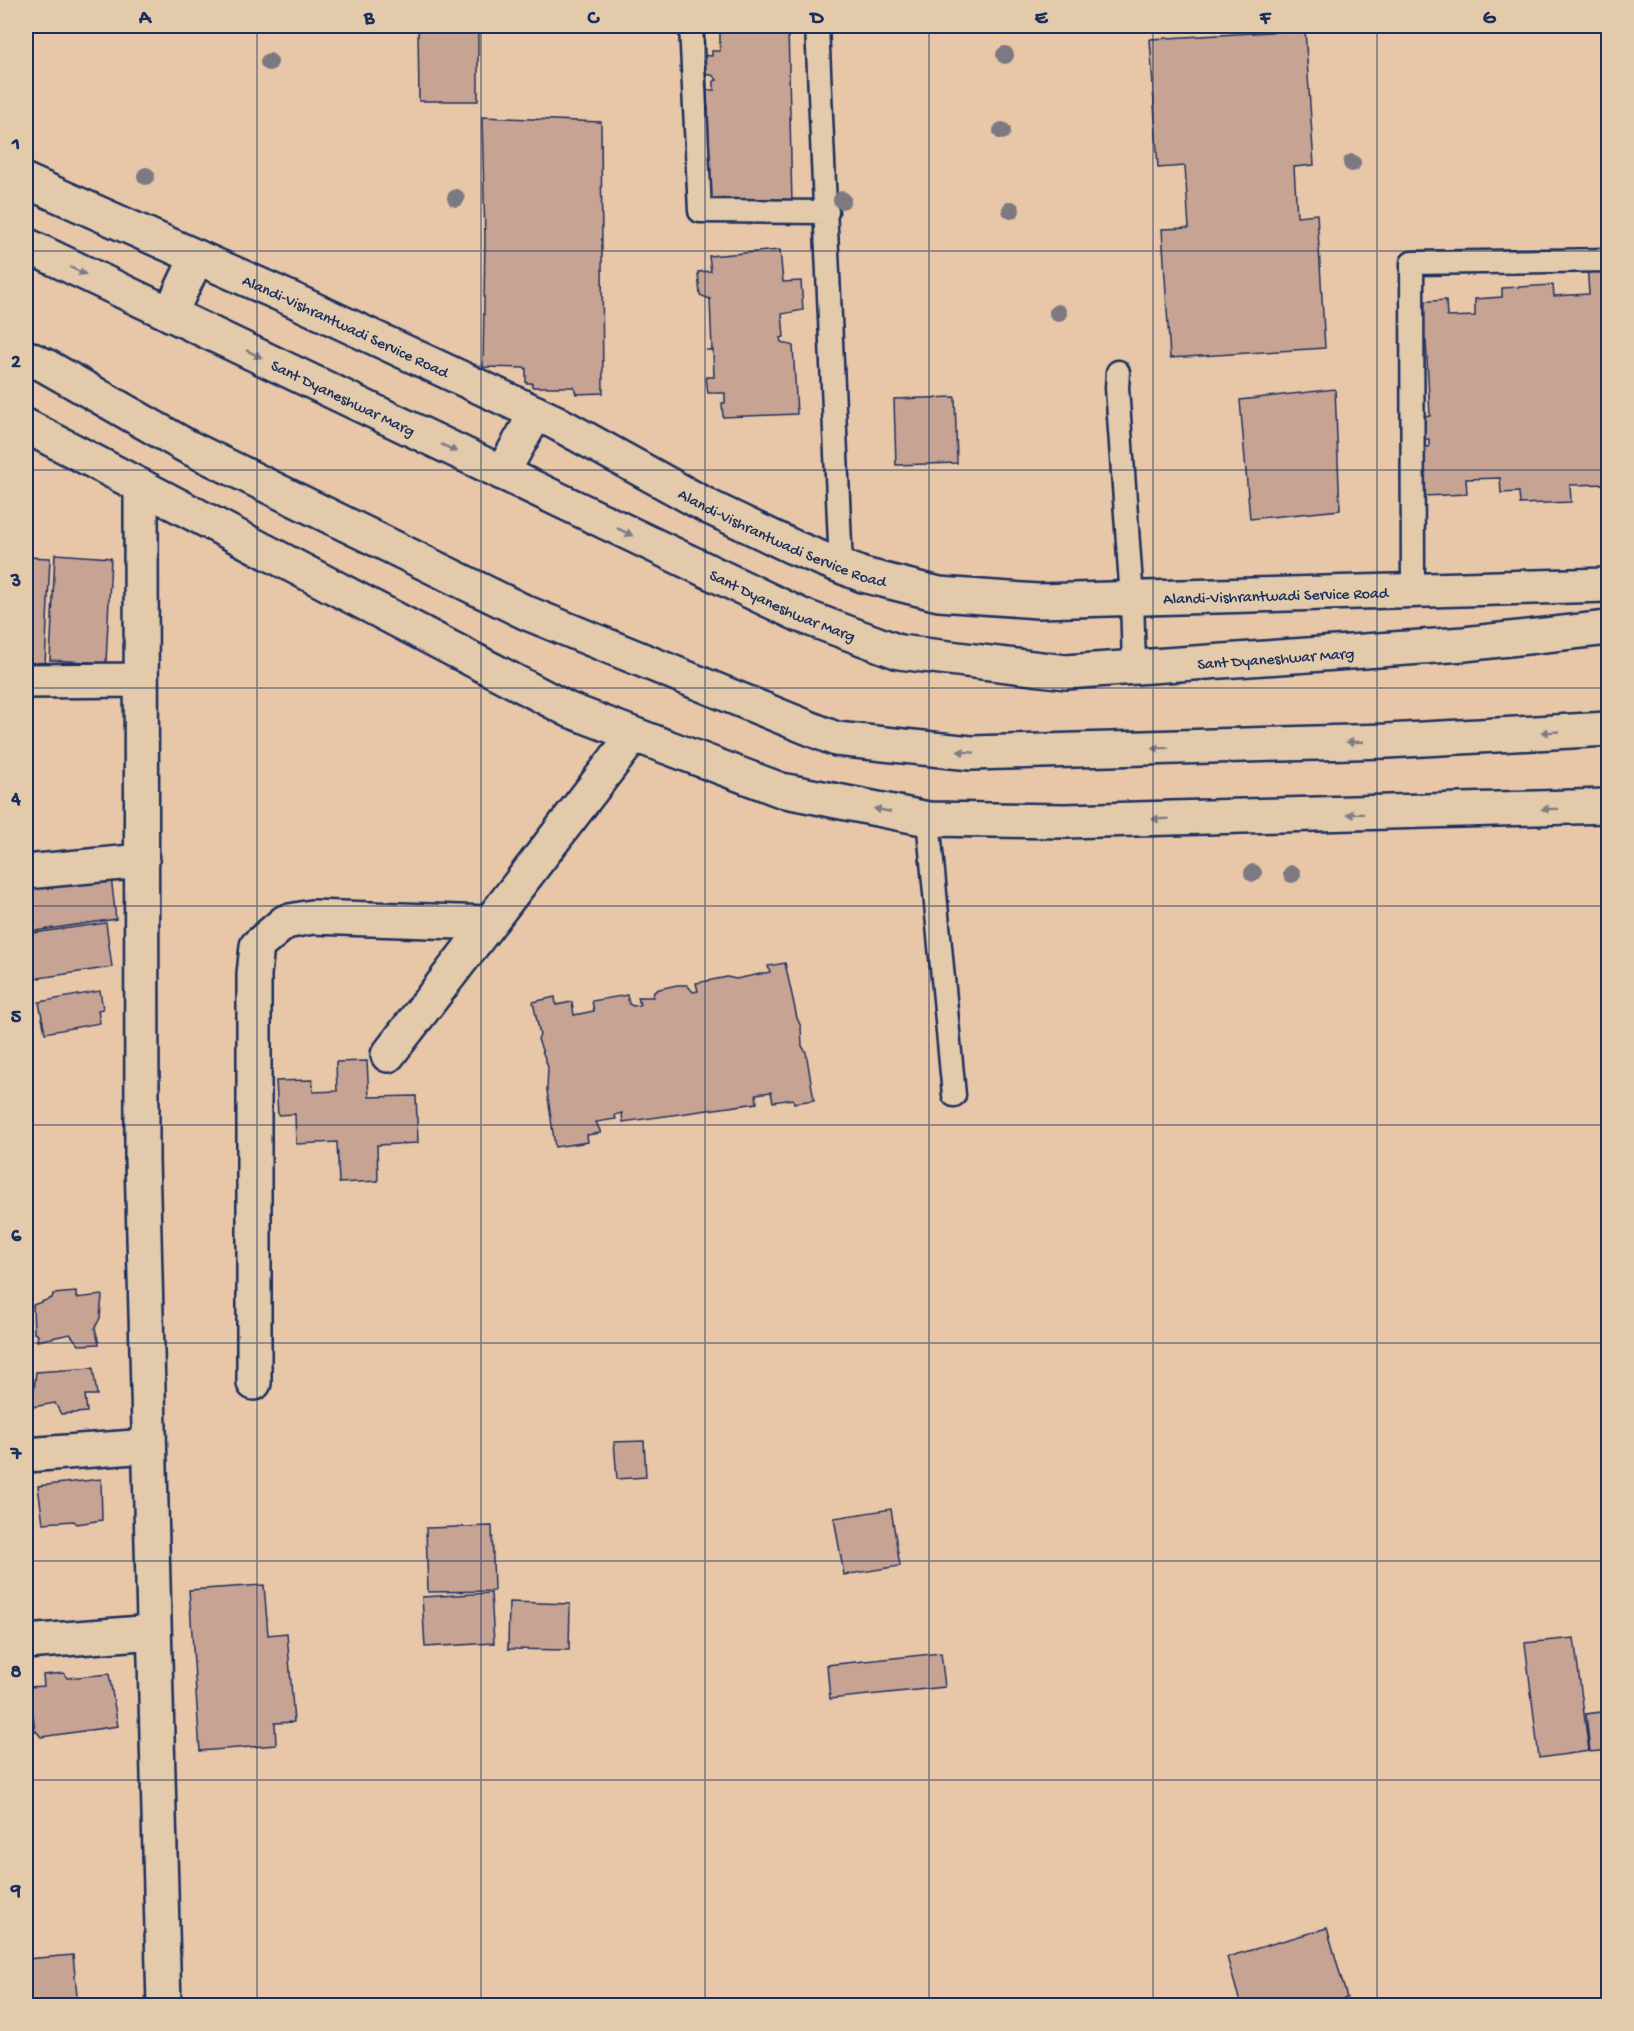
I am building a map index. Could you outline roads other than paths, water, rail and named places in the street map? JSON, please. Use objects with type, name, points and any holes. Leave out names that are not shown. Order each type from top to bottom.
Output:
[{"type":"street","name":"Alandi-Vishrantwadi Service Road","points":[[26,181],[536,413],[709,507],[793,548],[863,575],[939,594],[1038,601],[1608,585]]},
{"type":"street","name":"Sant Dyaneshwar Marg","points":[[26,245],[800,615],[899,652],[1066,672],[1464,644],[1608,628]]},
{"type":"street","points":[[170,314],[197,257]]},
{"type":"street","points":[[26,357],[186,446],[527,613],[836,739],[971,753],[1375,741],[1608,729]]},
{"type":"street","points":[[502,473],[536,413]]},
{"type":"street","points":[[26,426],[569,710],[781,790],[928,819],[1065,821],[1608,806]]},
{"type":"street","points":[[141,486],[142,1147],[164,2006]]},
{"type":"street","points":[[26,681],[141,680]]},
{"type":"street","points":[[388,1055],[634,735]]},
{"type":"street","points":[[26,872],[142,861]]},
{"type":"street","points":[[254,1383],[254,974],[257,946],[285,922],[312,917],[489,923]]},
{"type":"street","points":[[26,1455],[148,1446]]},
{"type":"street","points":[[26,1642],[154,1632]]},
{"type":"lane","points":[[691,26],[700,211],[827,212]]},
{"type":"lane","points":[[817,26],[841,566]]},
{"type":"lane","points":[[1413,590],[1412,263],[1608,260]]},
{"type":"lane","points":[[1118,372],[1117,388],[1132,599],[1134,666]]},
{"type":"lane","points":[[928,819],[954,1095]]}]
